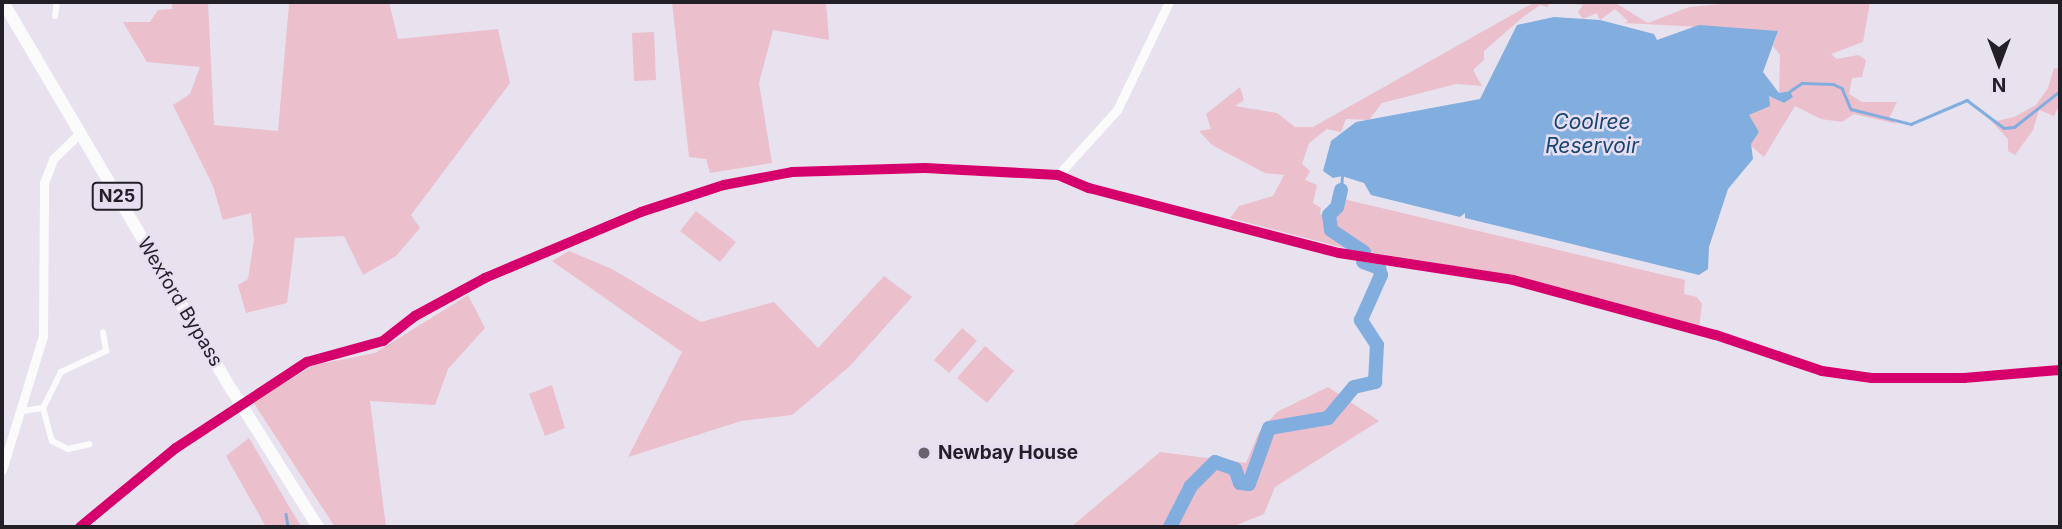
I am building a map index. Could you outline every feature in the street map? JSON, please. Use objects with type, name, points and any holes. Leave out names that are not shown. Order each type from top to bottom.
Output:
[{"type":"highway","name":"Wexford Bypass","points":[[4,2],[248,417],[318,527]]},
{"type":"street","points":[[55,16],[57,2]]},
{"type":"street","points":[[1058,175],[1117,110],[1170,2]]},
{"type":"street","points":[[2,471],[43,336],[44,183],[53,159],[80,133]]},
{"type":"street","points":[[80,527],[176,447],[294,369],[383,341],[415,316],[485,278],[641,212],[724,185],[792,172],[925,168],[1058,175],[1089,188],[1339,253],[1513,280],[1716,335],[1822,372],[1872,377],[1964,378],[2060,370]]},
{"type":"street","points":[[89,444],[68,449],[52,441],[43,408],[61,372],[106,351],[103,332]]},
{"type":"street","points":[[22,411],[43,408]]},
{"type":"shaded area","points":[[172,2],[208,2],[214,125],[278,131],[289,4],[389,2],[398,39],[498,29],[510,83],[411,215],[420,228],[396,256],[363,275],[344,236],[295,238],[287,303],[246,313],[238,285],[248,279],[254,240],[251,213],[223,220],[213,186],[173,105],[190,94],[200,67],[147,62],[123,22],[150,22],[158,10],[172,9]]},
{"type":"shaded area","points":[[672,2],[826,2],[829,40],[773,30],[759,83],[772,163],[710,173],[706,159],[689,157]]},
{"type":"shaded area","points":[[1535,2],[1549,2],[1548,7],[1540,5],[1523,17],[1484,51],[1484,60],[1473,70],[1482,86],[1456,84],[1382,103],[1369,120],[1346,119],[1341,132],[1327,129],[1309,143],[1302,164],[1310,171],[1305,180],[1317,185],[1313,203],[1321,208],[1320,214],[1329,215],[1339,198],[1685,280],[1684,294],[1697,297],[1702,304],[1699,328],[1513,276],[1340,247],[1230,218],[1239,206],[1273,196],[1284,175],[1265,173],[1212,145],[1199,131],[1211,129],[1206,114],[1240,87],[1244,100],[1235,106],[1277,113],[1295,127],[1313,127]]},
{"type":"shaded area","points":[[1562,2],[1614,2],[1648,23],[1689,7],[1742,2],[1870,2],[1863,42],[1831,54],[1837,59],[1858,55],[1866,60],[1862,77],[1852,78],[1849,94],[1862,102],[1897,102],[1889,118],[1897,124],[1854,114],[1842,122],[1821,119],[1795,106],[1764,157],[1750,145],[1759,132],[1748,115],[1768,96],[1784,103],[1793,97],[1790,91],[1779,93],[1780,55],[1773,46],[1778,31],[1624,23],[1628,21],[1615,9],[1600,20],[1597,13],[1583,19],[1578,12],[1583,5]]},
{"type":"shaded area","points":[[654,32],[656,80],[634,81],[632,33]]},
{"type":"shaded area","points":[[2054,68],[2060,69],[2060,104],[2054,116],[2039,110],[2033,130],[2015,155],[2008,151],[2008,139],[1992,122],[2014,117],[2036,105],[2048,88]]},
{"type":"shaded area","points":[[696,211],[736,242],[720,262],[680,231]]},
{"type":"shaded area","points":[[569,251],[612,269],[701,322],[774,302],[818,348],[884,276],[912,297],[849,367],[792,415],[741,421],[628,457],[682,352],[552,261]]},
{"type":"shaded area","points":[[468,295],[485,328],[448,369],[435,405],[370,401],[386,527],[335,527],[253,402],[314,365],[375,353]]},
{"type":"shaded area","points":[[962,328],[977,341],[949,373],[934,360]]},
{"type":"shaded area","points":[[985,346],[1014,371],[987,403],[957,378]]},
{"type":"shaded area","points":[[552,385],[565,428],[545,436],[529,394]]},
{"type":"shaded area","points":[[1328,387],[1379,421],[1275,487],[1264,514],[1232,527],[1071,527],[1160,452],[1246,463],[1259,432],[1277,412]]},
{"type":"shaded area","points":[[249,438],[302,527],[266,527],[226,456]]},
{"type":"water","name":"Coolree Reservoir","points":[[1554,17],[1600,20],[1654,34],[1657,40],[1699,25],[1778,31],[1763,72],[1779,93],[1790,91],[1793,97],[1784,103],[1769,96],[1770,106],[1749,115],[1759,132],[1751,144],[1753,159],[1728,189],[1709,247],[1708,269],[1699,275],[1465,218],[1465,213],[1460,217],[1371,195],[1364,183],[1342,176],[1333,178],[1323,171],[1331,141],[1356,122],[1480,99],[1517,25]]},
{"type":"waterway","points":[[1790,91],[1802,83],[1833,84],[1842,88],[1851,109],[1911,124],[1967,100],[2004,128],[2014,127],[2060,91]]},
{"type":"waterway","points":[[1341,190],[1342,176]]},
{"type":"waterway","points":[[1341,190],[1337,207],[1329,215],[1331,230],[1364,252]]},
{"type":"waterway","points":[[1170,527],[1191,486],[1215,462],[1235,469],[1240,483],[1249,484],[1269,428],[1328,418],[1354,387],[1375,382],[1377,345],[1361,320],[1381,275],[1379,268],[1363,262]]},
{"type":"waterway","points":[[286,514],[288,527]]},
{"type":"cycle path","points":[[80,527],[176,448],[307,362],[383,341],[415,316],[485,278],[641,212],[724,185],[792,172],[925,168],[1058,175],[1089,188],[1339,253],[1513,280],[1716,335],[1822,371],[1872,378],[1964,378],[2060,370]]},
{"type":"place","name":"Newbay House","points":[[924,453]]}]
